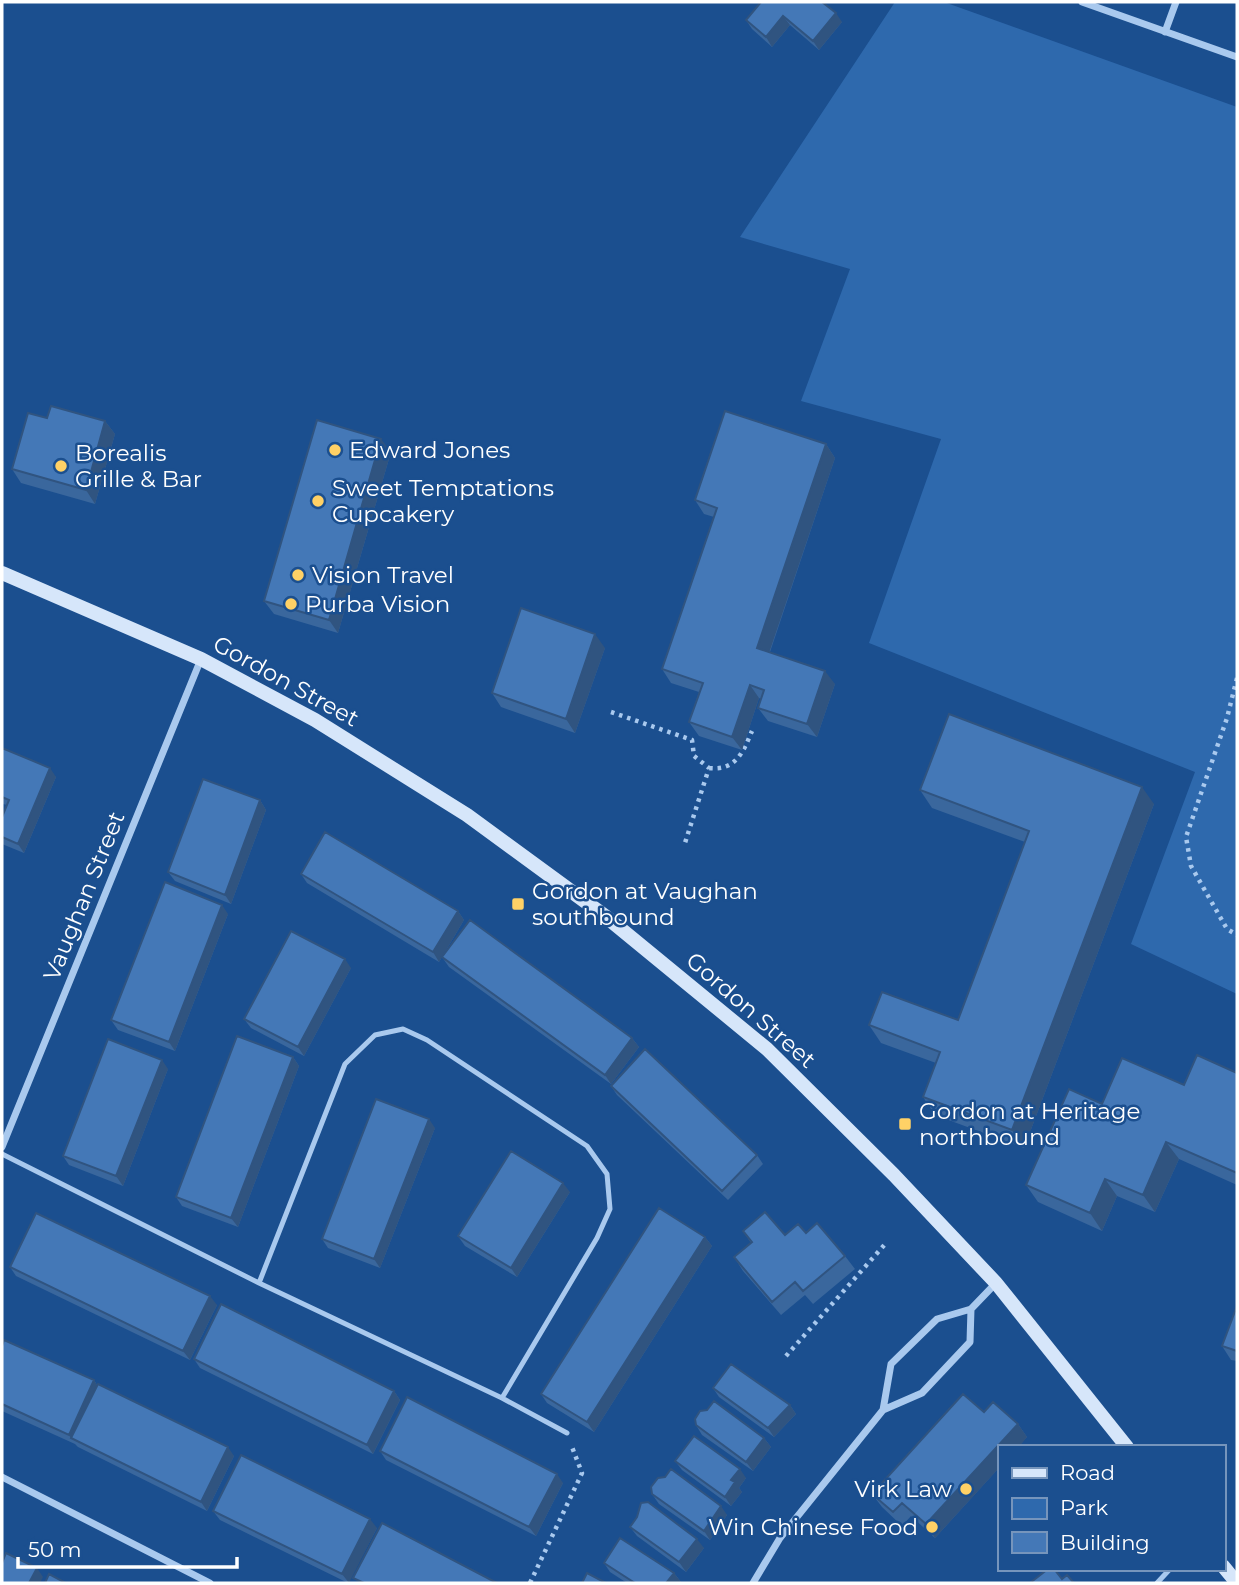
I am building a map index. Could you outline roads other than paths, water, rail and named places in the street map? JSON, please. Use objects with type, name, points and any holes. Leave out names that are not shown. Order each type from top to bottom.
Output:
[{"type":"main road","name":"Gordon Street","points":[[2,573],[201,659],[315,720],[467,815],[605,916],[767,1049],[894,1175],[996,1283],[1125,1445]]},
{"type":"main road","points":[[1225,1568],[1237,1583]]},
{"type":"street","points":[[1082,2],[1237,57]]},
{"type":"street","points":[[1165,32],[1176,2]]},
{"type":"street","name":"Vaughan Street","points":[[2,1147],[201,659]]},
{"type":"street","points":[[883,1410],[891,1364],[937,1319],[971,1309],[996,1283]]},
{"type":"street","points":[[753,1583],[780,1538],[883,1410],[922,1393],[970,1342],[971,1309]]},
{"type":"street","points":[[2,1477],[210,1583]]},
{"type":"lane","points":[[259,1283],[345,1064],[375,1035],[403,1029],[427,1040],[587,1146],[607,1174],[610,1209],[606,1219],[502,1398]]},
{"type":"lane","points":[[2,1154],[259,1283],[502,1398],[567,1433]]},
{"type":"place","name":"Edward Jones","points":[[335,450]]},
{"type":"place","name":"Borealis Grille & Bar","points":[[61,466]]},
{"type":"place","name":"Sweet Temptations Cupcakery","points":[[318,501]]},
{"type":"place","name":"Vision Travel","points":[[298,575]]},
{"type":"place","name":"Purba Vision","points":[[291,604]]},
{"type":"place","name":"Gordon at Vaughan southbound","points":[[518,904]]},
{"type":"place","name":"Gordon at Heritage northbound","points":[[905,1124]]},
{"type":"place","name":"Virk Law","points":[[966,1489]]},
{"type":"place","name":"Win Chinese Food","points":[[932,1527]]}]
